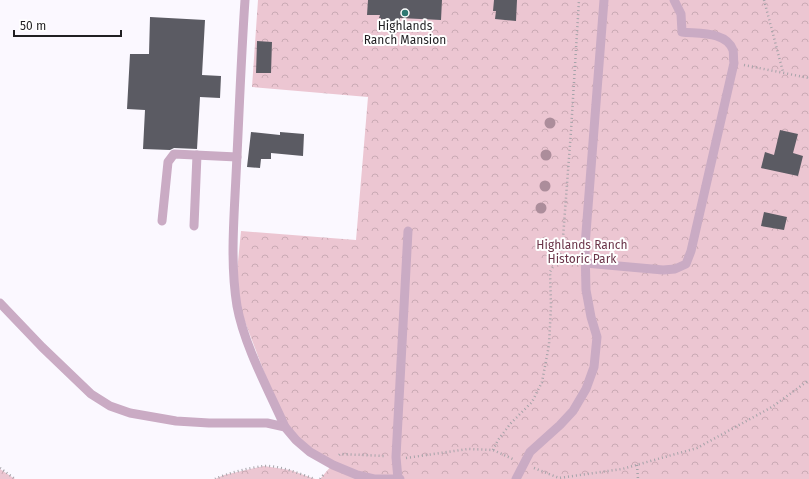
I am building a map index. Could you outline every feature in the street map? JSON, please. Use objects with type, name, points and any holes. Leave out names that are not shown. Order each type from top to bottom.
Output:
[{"type":"lane","points":[[245,0],[233,270],[237,306],[253,354],[285,427],[296,440],[310,452],[331,464],[358,475],[374,479],[399,479],[396,457],[408,231]]},
{"type":"lane","points":[[516,479],[530,452],[573,411],[586,389],[594,367],[597,337],[591,317],[586,290],[585,246],[604,0]]},
{"type":"lane","points":[[585,263],[663,270],[675,269],[686,264],[691,252],[734,63],[733,50],[726,41],[716,36],[682,32],[681,14],[674,0]]},
{"type":"lane","points":[[162,221],[168,162],[174,154],[237,157]]},
{"type":"lane","points":[[194,226],[197,155]]},
{"type":"lane","points":[[0,303],[42,347],[91,394],[110,406],[130,413],[176,421],[267,424],[285,427]]},
{"type":"path","points":[[493,450],[498,440],[511,423],[532,402],[542,382],[549,345],[551,306],[550,272],[562,251],[579,0]]},
{"type":"path","points":[[764,0],[783,72]]},
{"type":"path","points":[[734,63],[809,78]]},
{"type":"path","points":[[320,479],[340,454],[409,458],[468,449],[493,450],[559,478],[622,469],[697,448],[772,408],[809,380]]},
{"type":"path","points":[[637,465],[638,479]]},
{"type":"path","points":[[215,479],[224,475],[264,466],[290,470],[315,479]]},
{"type":"path","points":[[0,468],[15,479]]},
{"type":"green space","name":"Highlands Ranch Historic Park","points":[[258,0],[809,0],[809,479],[320,479],[332,465],[285,427],[242,314],[236,282],[241,231],[356,240],[368,97],[252,87]]},
{"type":"green space","points":[[264,466],[290,470],[315,479],[215,479],[224,475]]},
{"type":"green space","points":[[0,469],[15,479],[0,479]]},
{"type":"building","name":"Highlands Ranch Mansion","points":[[368,0],[442,0],[441,20],[400,18],[399,28],[380,27],[380,15],[367,15]]},
{"type":"building","points":[[494,0],[517,0],[516,21],[495,19],[496,11],[493,11]]},
{"type":"building","points":[[150,17],[205,20],[202,75],[221,76],[220,98],[200,97],[197,149],[143,149],[145,110],[127,109],[130,54],[149,54]]},
{"type":"building","points":[[257,41],[272,42],[271,73],[256,73]]},
{"type":"building","points":[[780,130],[798,134],[793,153],[803,156],[798,176],[761,168],[765,152],[774,155]]},
{"type":"building","points":[[251,132],[280,135],[280,132],[304,134],[303,156],[271,153],[271,159],[261,159],[260,168],[247,167]]},
{"type":"building","points":[[764,212],[787,217],[784,230],[761,226]]},
{"type":"place","name":"Highlands Ranch Mansion","points":[[405,13]]}]
